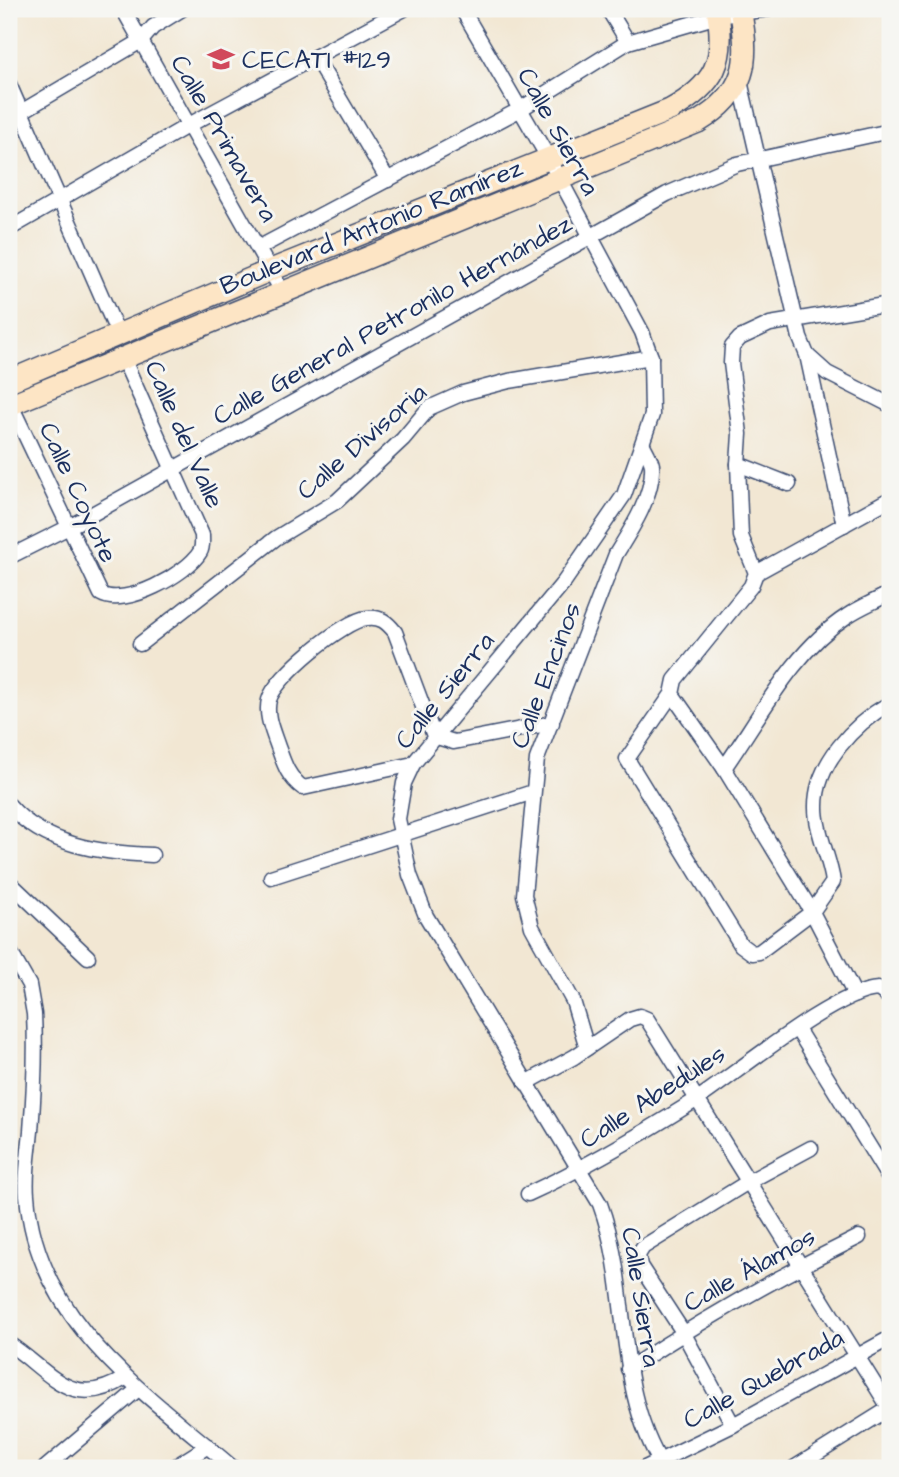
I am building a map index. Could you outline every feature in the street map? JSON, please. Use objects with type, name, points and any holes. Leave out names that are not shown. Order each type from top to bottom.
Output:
[{"type":"main road","points":[[740,12],[745,60],[740,81]]},
{"type":"main road","name":"Boulevard Antonio Ramírez","points":[[9,381],[271,270],[653,118],[694,96],[710,81],[717,63],[717,13]]},
{"type":"main road","name":"Boulevard Antonio Ramírez","points":[[9,403],[698,122],[728,100],[740,81]]},
{"type":"street","name":"Calle Primavera","points":[[123,9],[260,247],[283,293]]},
{"type":"street","points":[[21,112],[141,41],[153,27],[182,9]]},
{"type":"street","points":[[9,229],[189,125],[404,9]]},
{"type":"street","name":"Calle Sierra","points":[[462,9],[550,159],[642,332],[651,357],[652,415],[624,495],[603,528],[564,582],[413,764],[400,803],[400,837],[426,916],[600,1204],[610,1235],[628,1369],[643,1427],[662,1465]]},
{"type":"street","points":[[608,9],[628,42]]},
{"type":"street","points":[[260,247],[519,110],[628,42],[717,13],[769,9]]},
{"type":"street","points":[[315,57],[388,180]]},
{"type":"street","points":[[740,81],[795,320],[807,355],[844,525]]},
{"type":"street","name":"Calle del Valle","points":[[10,88],[119,336]]},
{"type":"street","name":"Calle General Petronilo Hernández","points":[[9,557],[69,527],[590,237],[714,171],[890,131]]},
{"type":"street","points":[[756,573],[741,536],[738,464],[740,434],[730,356],[734,342],[758,328],[890,304]]},
{"type":"street","points":[[807,355],[827,373],[890,405]]},
{"type":"street","name":"Calle Divisoria","points":[[140,644],[276,538],[337,501],[403,439],[429,408],[463,393],[509,381],[651,357]]},
{"type":"street","name":"Calle del Valle","points":[[110,598],[148,590],[185,566],[200,551],[202,535],[123,358]]},
{"type":"street","name":"Calle Coyote","points":[[9,403],[92,580],[101,594],[110,598]]},
{"type":"street","name":"Calle Encinos","points":[[587,1048],[573,1001],[532,927],[524,895],[533,792],[537,759],[616,554],[635,525],[649,484],[652,464],[643,445]]},
{"type":"street","points":[[738,464],[789,484]]},
{"type":"street","points":[[890,499],[756,573],[751,586],[675,680],[672,694],[629,755],[627,763],[741,945],[752,953],[759,952],[811,912],[833,882],[816,810],[818,784],[824,768],[854,731],[890,702]]},
{"type":"street","points":[[724,768],[795,666],[823,635],[847,616],[890,593]]},
{"type":"street","points":[[413,764],[352,775],[314,788],[303,788],[290,777],[268,718],[269,699],[279,682],[344,626],[366,618],[387,622],[395,632],[434,736],[454,742],[552,723]]},
{"type":"street","points":[[672,694],[724,768],[811,912],[855,995]]},
{"type":"street","points":[[271,877],[533,792]]},
{"type":"street","points":[[9,805],[30,824],[78,846],[106,853],[152,855]]},
{"type":"street","points":[[9,882],[88,957]]},
{"type":"street","points":[[9,950],[29,985],[34,1014],[31,1131],[26,1169],[33,1231],[67,1310],[137,1390],[233,1468]]},
{"type":"street","name":"Calle Abedules","points":[[528,1194],[581,1170],[698,1098],[797,1029],[865,989],[878,989],[890,998]]},
{"type":"street","points":[[526,1083],[587,1048],[630,1019],[643,1016],[698,1098],[890,1408],[794,1468]]},
{"type":"street","points":[[797,1029],[890,1180]]},
{"type":"street","points":[[733,1425],[684,1332],[640,1266],[638,1255],[643,1247],[748,1182],[811,1148]]},
{"type":"street","name":"Calle Álamos","points":[[628,1369],[684,1332],[803,1265],[859,1237]]},
{"type":"street","name":"Calle Quebrada","points":[[645,1468],[662,1465],[890,1338]]},
{"type":"street","points":[[9,1344],[46,1376],[77,1391],[89,1393],[125,1378]]},
{"type":"street","points":[[45,1468],[137,1390]]},
{"type":"street","points":[[173,1468],[208,1446]]},
{"type":"place","name":"CECATI #129","points":[[221,59]]}]
